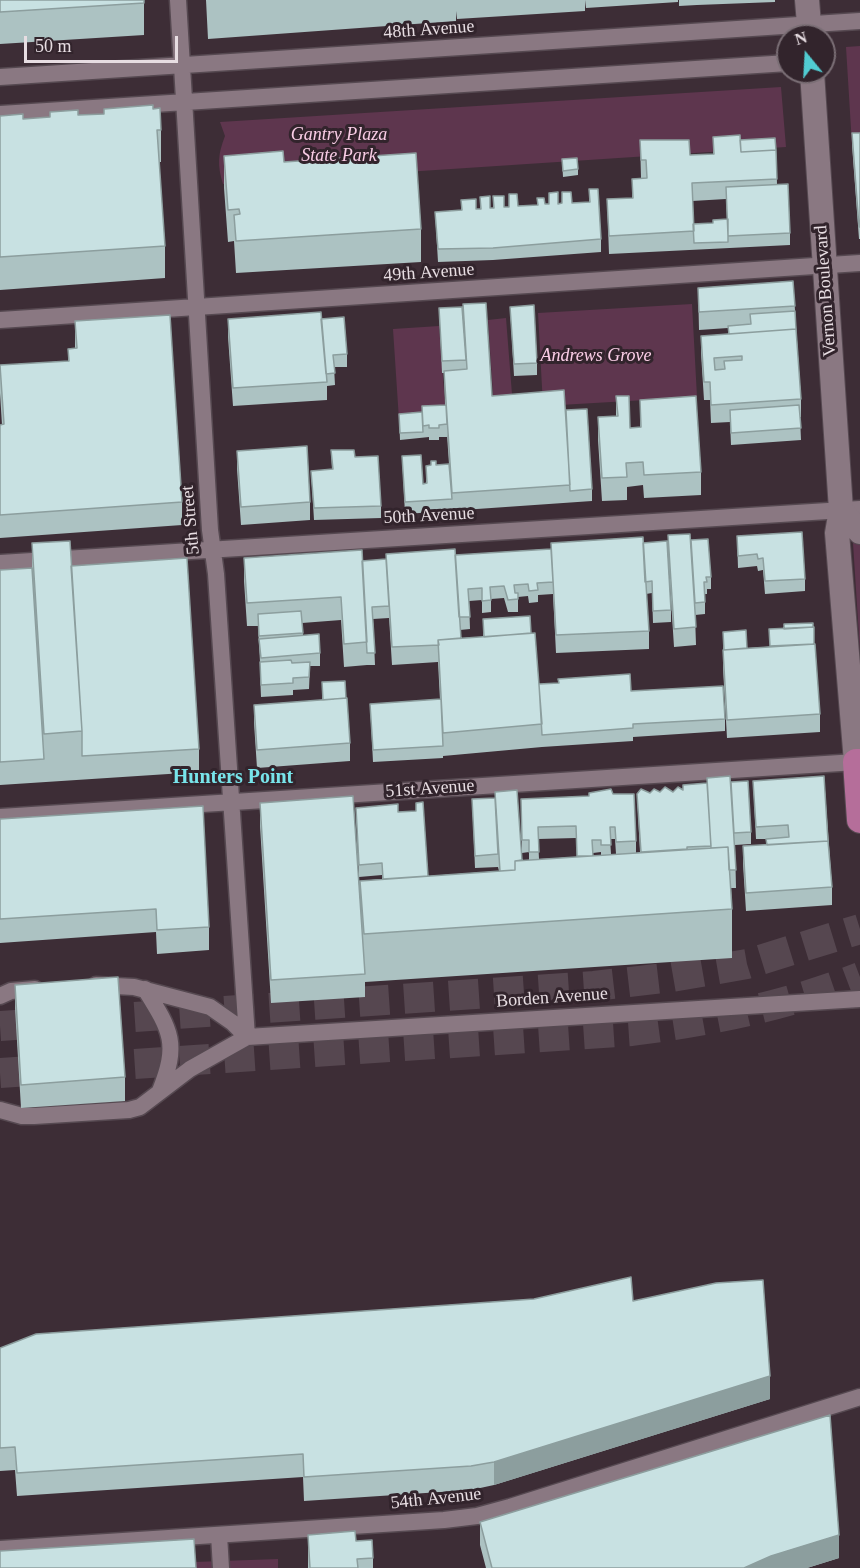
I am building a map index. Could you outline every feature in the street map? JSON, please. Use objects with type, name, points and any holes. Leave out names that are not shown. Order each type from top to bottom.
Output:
[{"type":"main road","points":[[807,0],[809,24]]},
{"type":"main road","name":"Vernon Boulevard","points":[[813,84],[825,266],[850,510],[837,533],[858,762],[860,820]]},
{"type":"main road","points":[[850,510],[860,532]]},
{"type":"street","name":"5th Street","points":[[178,0],[247,1037]]},
{"type":"street","name":"48th Avenue","points":[[836,25],[860,21]]},
{"type":"street","name":"48th Avenue","points":[[0,77],[776,32]]},
{"type":"street","points":[[0,114],[776,64]]},
{"type":"street","name":"49th Avenue","points":[[0,320],[860,264]]},
{"type":"street","name":"50th Avenue","points":[[0,563],[850,510]]},
{"type":"street","name":"51st Avenue","points":[[0,816],[858,762]]},
{"type":"street","points":[[77,986],[113,984],[145,989],[210,1007],[233,1023],[247,1037]]},
{"type":"street","points":[[0,996],[18,990],[53,987]]},
{"type":"street","points":[[145,989],[163,1017],[171,1045],[169,1065],[158,1095]]},
{"type":"street","name":"Borden Avenue","points":[[0,1110],[22,1116],[34,1116],[129,1110],[140,1107],[190,1069],[247,1037],[860,999]]},
{"type":"street","name":"54th Avenue","points":[[0,1549],[444,1520],[495,1512],[860,1397]]},
{"type":"street","points":[[219,1534],[221,1568]]},
{"type":"green space","points":[[860,46],[860,145],[852,145],[846,47]]},
{"type":"green space","name":"Gantry Plaza State Park","points":[[781,87],[786,147],[223,184],[219,165],[225,136],[220,122]]},
{"type":"green space","name":"Andrews Grove","points":[[692,304],[697,397],[543,406],[538,313]]},
{"type":"green space","points":[[506,318],[513,407],[494,409],[488,320]]},
{"type":"green space","points":[[439,326],[446,417],[399,420],[393,329]]},
{"type":"green space","points":[[860,542],[860,651],[853,543]]},
{"type":"green space","points":[[278,1559],[278,1568],[195,1568],[194,1562]]},
{"type":"building","points":[[0,0],[144,0],[144,3],[0,12]]},
{"type":"building","points":[[153,105],[153,109],[160,108],[161,130],[157,130],[165,246],[0,257],[0,116],[23,114],[23,119],[50,117],[50,112],[78,110],[78,115],[104,114],[104,109]]},
{"type":"building","points":[[852,133],[860,133],[860,227],[859,227]]},
{"type":"building","points":[[740,135],[741,152],[776,150],[777,179],[692,183],[694,231],[609,236],[607,199],[633,198],[632,179],[647,178],[646,160],[641,160],[640,140],[689,140],[690,155],[714,154],[713,137]]},
{"type":"building","points":[[775,138],[776,150],[741,152],[740,140]]},
{"type":"building","points":[[283,151],[284,162],[416,153],[421,229],[236,241],[234,215],[240,214],[239,209],[228,210],[224,156]]},
{"type":"building","points":[[577,158],[578,169],[563,171],[562,159]]},
{"type":"building","points":[[788,184],[790,233],[728,236],[726,187]]},
{"type":"building","points":[[589,189],[598,189],[601,239],[493,248],[438,249],[435,212],[462,210],[461,200],[476,199],[476,209],[481,209],[480,197],[490,196],[490,208],[494,208],[493,196],[504,196],[504,207],[509,207],[509,194],[517,194],[518,206],[538,205],[537,198],[544,198],[545,204],[549,204],[549,193],[558,192],[558,204],[562,203],[562,192],[571,192],[572,203],[590,202]]},
{"type":"building","points":[[728,219],[728,242],[694,243],[693,224],[713,223],[713,220]]},
{"type":"building","points":[[793,281],[795,306],[699,312],[698,288]]},
{"type":"building","points":[[486,303],[492,396],[564,390],[570,485],[452,493],[444,371],[467,369],[463,304]]},
{"type":"building","points":[[534,305],[537,363],[514,364],[510,307]]},
{"type":"building","points":[[462,307],[466,360],[442,361],[439,308]]},
{"type":"building","points":[[795,311],[796,329],[729,334],[728,326],[751,324],[750,314]]},
{"type":"building","points":[[321,312],[327,382],[233,388],[228,319]]},
{"type":"building","points":[[170,315],[182,502],[0,515],[0,425],[4,424],[0,365],[69,361],[68,349],[77,348],[75,321]]},
{"type":"building","points":[[344,317],[347,354],[333,355],[335,373],[326,374],[321,319]]},
{"type":"building","points":[[796,329],[801,399],[711,405],[710,382],[704,382],[701,336]],"holes":[[[742,356],[742,360],[724,361],[725,369],[715,370],[714,358]]]},
{"type":"building","points":[[616,396],[629,396],[630,428],[641,427],[640,400],[696,396],[701,472],[644,475],[643,462],[626,463],[627,477],[602,478],[598,417],[618,416]]},
{"type":"building","points":[[446,405],[447,424],[439,425],[439,428],[423,426],[422,406]]},
{"type":"building","points":[[799,405],[801,428],[731,433],[730,410]]},
{"type":"building","points":[[587,409],[592,489],[570,491],[566,410]]},
{"type":"building","points":[[422,412],[423,432],[400,433],[399,414]]},
{"type":"building","points":[[307,446],[310,502],[241,507],[237,451]]},
{"type":"building","points":[[331,450],[354,450],[355,457],[378,456],[381,506],[314,508],[311,471],[333,469]]},
{"type":"building","points":[[421,455],[423,484],[427,483],[426,466],[431,465],[431,461],[436,461],[436,465],[449,464],[452,499],[405,502],[402,456]]},
{"type":"building","points":[[802,532],[805,579],[765,581],[763,558],[758,559],[757,554],[738,556],[737,536]]},
{"type":"building","points":[[690,534],[696,627],[674,629],[668,535]]},
{"type":"building","points":[[643,537],[649,631],[556,635],[551,543]]},
{"type":"building","points":[[708,539],[711,577],[706,577],[707,582],[704,582],[705,602],[695,603],[691,540]]},
{"type":"building","points":[[70,541],[82,731],[44,734],[32,543]]},
{"type":"building","points":[[667,541],[671,610],[653,611],[652,581],[645,582],[643,543]]},
{"type":"building","points":[[455,549],[461,638],[438,640],[439,645],[392,647],[386,554]]},
{"type":"building","points":[[551,549],[553,582],[537,583],[538,590],[529,591],[528,584],[514,585],[518,599],[508,600],[504,586],[490,587],[491,600],[482,601],[482,588],[468,589],[470,617],[459,617],[455,555]]},
{"type":"building","points":[[362,550],[367,642],[344,644],[341,597],[247,603],[244,558]]},
{"type":"building","points":[[187,558],[199,749],[82,756],[71,566]]},
{"type":"building","points":[[386,559],[389,606],[372,607],[375,653],[367,653],[362,561]]},
{"type":"building","points":[[32,568],[44,759],[0,762],[0,570]]},
{"type":"building","points":[[301,611],[303,633],[259,636],[258,614]]},
{"type":"building","points":[[530,616],[531,633],[484,637],[483,619]]},
{"type":"building","points":[[813,623],[813,627],[784,629],[784,624]]},
{"type":"building","points":[[814,627],[814,644],[770,646],[769,629]]},
{"type":"building","points":[[746,630],[747,648],[724,650],[723,632]]},
{"type":"building","points":[[535,633],[542,724],[443,733],[438,640]]},
{"type":"building","points":[[319,634],[320,653],[261,658],[259,639]]},
{"type":"building","points":[[815,644],[820,714],[727,720],[723,650]]},
{"type":"building","points":[[291,660],[292,663],[310,662],[309,677],[293,678],[293,683],[261,685],[260,662]]},
{"type":"building","points":[[630,674],[631,691],[723,686],[725,719],[633,724],[633,728],[542,735],[539,684],[559,683],[558,679]]},
{"type":"building","points":[[345,681],[346,698],[323,700],[322,682]]},
{"type":"building","points":[[347,698],[350,743],[257,750],[254,705]]},
{"type":"building","points":[[441,699],[443,746],[373,750],[370,704]]},
{"type":"building","points":[[730,776],[736,870],[729,870],[728,847],[711,848],[707,778]]},
{"type":"building","points":[[824,776],[828,841],[767,845],[766,839],[789,837],[788,825],[756,827],[753,781]]},
{"type":"building","points":[[748,781],[751,832],[734,833],[731,782]]},
{"type":"building","points":[[707,783],[711,846],[641,852],[637,794],[641,789],[650,793],[654,789],[660,792],[665,787],[673,792],[678,787],[683,790],[683,785]]},
{"type":"building","points":[[611,789],[613,794],[634,794],[636,841],[616,842],[615,827],[610,827],[611,845],[601,845],[601,840],[592,840],[593,856],[577,856],[576,826],[538,827],[539,852],[529,852],[529,840],[522,840],[521,799],[589,796],[589,793]]},
{"type":"building","points":[[517,790],[522,860],[515,861],[515,870],[500,871],[495,792]]},
{"type":"building","points":[[353,796],[365,974],[271,980],[260,803]]},
{"type":"building","points":[[495,798],[498,854],[475,856],[472,799]]},
{"type":"building","points":[[423,802],[428,876],[383,879],[382,863],[359,865],[356,808],[398,804],[398,812],[416,811],[416,803]]},
{"type":"building","points":[[203,806],[209,927],[157,930],[156,909],[0,919],[0,819]]},
{"type":"building","points":[[828,841],[832,887],[746,893],[743,846]]},
{"type":"building","points":[[728,847],[732,909],[364,934],[360,881],[515,870],[515,861]]},
{"type":"building","points":[[118,977],[125,1077],[21,1085],[15,985]]},
{"type":"building","points":[[631,1277],[633,1301],[716,1283],[763,1280],[770,1376],[494,1462],[471,1466],[304,1477],[303,1454],[17,1473],[15,1447],[0,1448],[0,1348],[36,1334],[534,1299]]},
{"type":"building","points":[[830,1415],[839,1535],[771,1556],[744,1568],[492,1568],[480,1522]]},
{"type":"building","points":[[355,1531],[356,1541],[372,1540],[373,1558],[357,1559],[358,1568],[310,1568],[308,1535]]},
{"type":"building","points":[[194,1539],[196,1568],[0,1568],[0,1551]]},
{"type":"tunnel","points":[[0,1026],[594,986],[672,977],[747,964],[860,929]]},
{"type":"tunnel","points":[[0,1073],[632,1031],[748,1011],[804,996],[860,977]]},
{"type":"district","name":"Hunters Point","points":[[233,778]]}]
